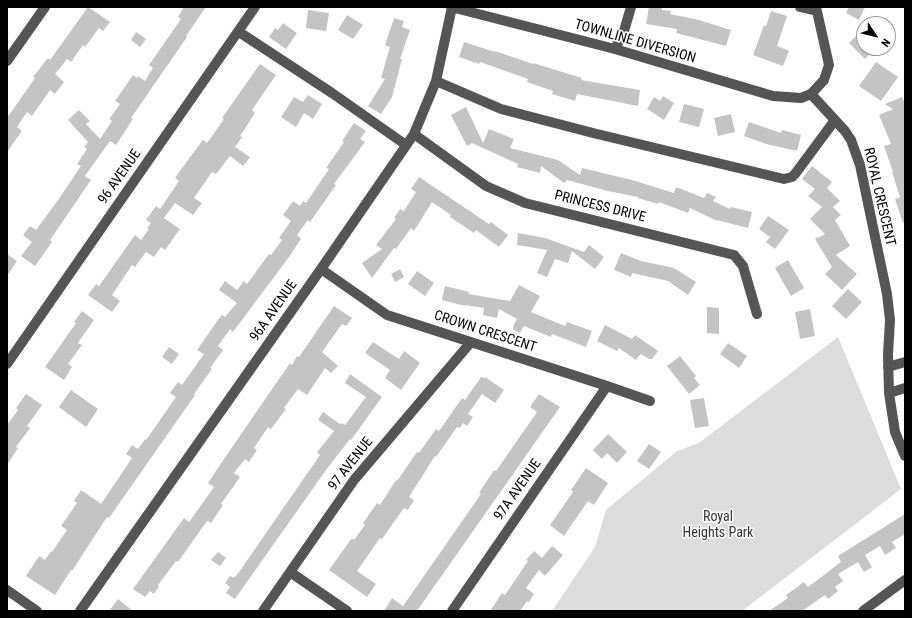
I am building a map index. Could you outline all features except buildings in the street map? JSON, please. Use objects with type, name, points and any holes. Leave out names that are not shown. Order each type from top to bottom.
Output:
[{"type":"street","points":[[7,61],[45,7]]},
{"type":"street","name":"96 AVENUE","points":[[7,364],[255,7]]},
{"type":"street","name":"TOWNLINE DIVERSION","points":[[452,7],[614,49],[773,96],[801,98],[811,94]]},
{"type":"street","name":"96A AVENUE","points":[[80,611],[321,269],[414,134],[436,81],[452,7]]},
{"type":"street","points":[[614,49],[624,30],[631,7]]},
{"type":"street","points":[[800,7],[816,9],[829,65],[824,80],[811,94]]},
{"type":"street","points":[[239,32],[332,93],[406,145]]},
{"type":"street","points":[[436,81],[501,109],[600,135],[784,179],[792,177],[795,174],[835,120]]},
{"type":"street","name":"ROYAL CRESCENT","points":[[811,94],[845,131],[851,140],[860,165],[887,294],[890,320],[888,367],[889,393],[895,432],[905,456]]},
{"type":"street","name":"PRINCESS DRIVE","points":[[414,134],[486,186],[525,203],[734,255],[742,266],[758,314]]},
{"type":"street","name":"CROWN CRESCENT","points":[[321,269],[387,315],[650,401]]},
{"type":"street","name":"97 AVENUE","points":[[263,611],[354,480],[471,342]]},
{"type":"street","points":[[888,367],[905,362]]},
{"type":"street","name":"97A AVENUE","points":[[452,611],[607,386]]},
{"type":"street","points":[[889,393],[905,388]]},
{"type":"street","points":[[290,572],[347,611]]},
{"type":"street","points":[[863,611],[905,580]]},
{"type":"street","points":[[7,590],[37,611]]},
{"type":"green space","name":"Royal Heights Park","points":[[838,337],[901,489],[742,611],[552,611],[595,547],[606,510],[677,451],[699,443]]}]
